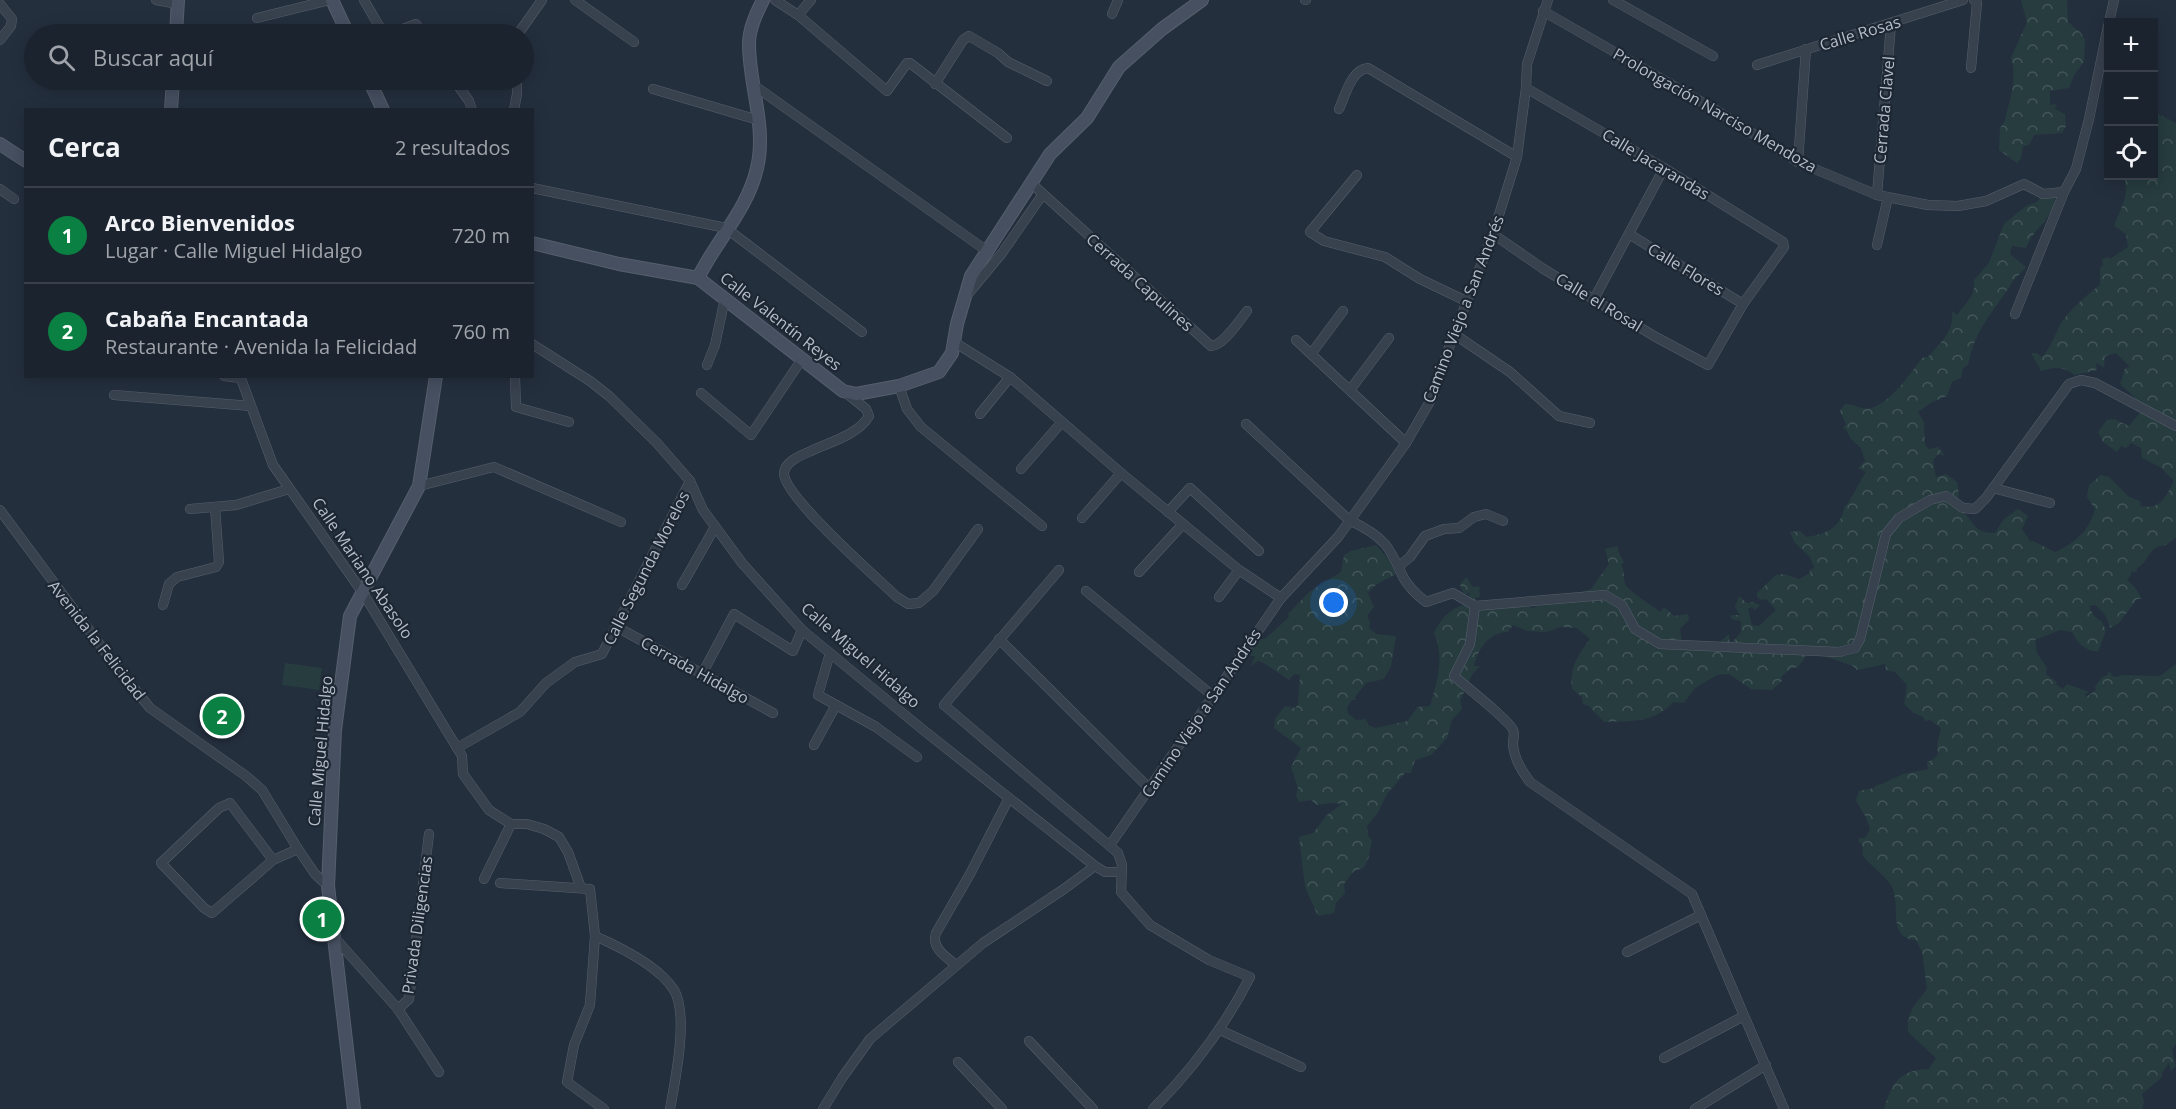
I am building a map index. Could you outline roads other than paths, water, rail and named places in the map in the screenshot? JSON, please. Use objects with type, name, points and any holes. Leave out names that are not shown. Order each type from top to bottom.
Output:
[{"type":"street","points":[[156,0],[178,2],[177,24]]},
{"type":"street","points":[[257,18],[331,0],[343,24]]},
{"type":"street","points":[[364,0],[378,24]]},
{"type":"street","points":[[525,24],[542,0]]},
{"type":"street","points":[[576,0],[634,42]]},
{"type":"street","points":[[698,278],[745,198],[757,169],[760,147],[749,42],[754,19],[763,0]]},
{"type":"street","points":[[775,0],[798,15],[887,92],[907,63],[914,65],[935,84],[1007,138]]},
{"type":"street","points":[[798,15],[812,0]]},
{"type":"street","points":[[1112,14],[1118,0]]},
{"type":"street","name":"Calle Valentín Reyes","points":[[534,243],[620,264],[698,278],[843,391],[856,394],[899,386],[939,372],[952,353],[970,276],[1050,154],[1087,118],[1119,67],[1162,29],[1202,0]]},
{"type":"street","points":[[1613,0],[1713,56]]},
{"type":"street","name":"Calle Rosas","points":[[1757,65],[1963,0]]},
{"type":"street","points":[[1971,68],[1977,3],[1974,0]]},
{"type":"street","points":[[2110,18],[2114,0]]},
{"type":"street","name":"Camino Viejo a San Andrés","points":[[1110,845],[1281,598],[1333,543],[1406,443],[1433,396],[1466,301],[1493,234],[1517,157],[1527,88],[1527,64],[1545,3]]},
{"type":"street","name":"Prolongación Narciso Mendoza","points":[[1545,3],[1798,162],[1877,195],[1928,205],[1958,206],[1986,201],[2024,184],[2043,194],[2064,192]]},
{"type":"street","points":[[0,4],[12,18],[10,26],[0,40]]},
{"type":"street","name":"Cerrada Clavel","points":[[1877,195],[1891,24]]},
{"type":"street","points":[[935,84],[963,40],[969,36],[998,53],[1008,62],[1047,81]]},
{"type":"street","points":[[2015,314],[2064,192],[2076,169],[2104,48]]},
{"type":"street","points":[[1798,162],[1806,49]]},
{"type":"street","points":[[1339,109],[1355,73],[1368,68],[1517,157]]},
{"type":"street","points":[[752,84],[987,251]]},
{"type":"street","points":[[653,88],[758,120]]},
{"type":"street","name":"Calle Jacarandas","points":[[1527,88],[1664,168],[1784,244],[1743,304]]},
{"type":"street","points":[[171,108],[172,90]]},
{"type":"street","points":[[374,90],[382,108]]},
{"type":"street","points":[[461,90],[471,108]]},
{"type":"street","points":[[514,108],[517,90]]},
{"type":"street","points":[[0,144],[24,160]]},
{"type":"street","points":[[1594,299],[1664,168]]},
{"type":"street","points":[[1356,175],[1310,232],[1324,241],[1385,257],[1419,279],[1466,301]]},
{"type":"street","name":"Cerrada Capulines","points":[[1031,183],[1211,346],[1216,347],[1247,311]]},
{"type":"street","points":[[534,188],[726,228],[862,332]]},
{"type":"street","points":[[0,189],[14,199]]},
{"type":"street","points":[[963,301],[1002,254],[1043,194]]},
{"type":"street","points":[[1876,245],[1888,197]]},
{"type":"street","name":"Calle el Rosal","points":[[1493,234],[1542,268],[1654,336],[1708,365],[1743,304]]},
{"type":"street","name":"Calle Flores","points":[[1629,234],[1743,304]]},
{"type":"street","points":[[707,365],[715,345],[725,298]]},
{"type":"street","points":[[1311,354],[1343,311]]},
{"type":"street","points":[[1454,334],[1510,372],[1559,416],[1590,423]]},
{"type":"street","points":[[1350,390],[1389,338]]},
{"type":"street","points":[[1296,339],[1406,443]]},
{"type":"street","points":[[954,342],[1010,377],[1061,423],[1239,570],[1281,598]]},
{"type":"street","name":"Calle Miguel Hidalgo","points":[[534,345],[609,396],[657,443],[690,481],[703,510],[715,527],[758,581],[802,630],[1095,866]]},
{"type":"street","points":[[701,393],[752,435],[802,359]]},
{"type":"street","points":[[980,414],[1010,377]]},
{"type":"street","name":"Calle Mariano Abasolo","points":[[240,378],[273,465],[363,593],[462,756],[463,774],[489,810],[512,824]]},
{"type":"street","name":"Calle Miguel Hidalgo","points":[[354,1109],[328,886],[335,730],[350,616],[419,486],[436,378]]},
{"type":"street","points":[[515,378],[516,407],[569,422]]},
{"type":"street","points":[[1246,424],[1350,520],[1367,529],[1385,544],[1399,566],[1404,579],[1426,602],[1453,593],[1475,606],[1605,595],[1622,605],[1635,629],[1660,644],[1838,652],[1855,648],[1860,639],[1886,534],[1899,518],[1930,500],[1946,496],[1963,508],[1975,509],[2069,384],[2081,380],[2095,383],[2176,426]]},
{"type":"street","points":[[899,386],[907,409],[921,427],[1042,526]]},
{"type":"street","points":[[843,391],[866,409],[868,416],[864,424],[853,432],[796,458],[786,466],[784,475],[787,484],[810,513],[897,597],[908,604],[920,603],[933,591],[978,529]]},
{"type":"street","points":[[114,395],[251,406]]},
{"type":"street","points":[[1021,469],[1061,423]]},
{"type":"street","points":[[419,486],[494,467],[621,522]]},
{"type":"street","points":[[1082,518],[1121,473]]},
{"type":"street","name":"Calle Segunda Morelos","points":[[457,748],[520,712],[546,683],[575,662],[602,654],[690,481]]},
{"type":"street","points":[[1168,512],[1190,488],[1259,551]]},
{"type":"street","points":[[1993,488],[2050,503]]},
{"type":"street","points":[[190,508],[236,505],[289,489]]},
{"type":"street","points":[[163,605],[169,584],[177,577],[216,567],[219,562],[215,507]]},
{"type":"street","name":"Avenida la Felicidad","points":[[0,510],[150,708],[238,769],[262,790],[315,874],[328,886]]},
{"type":"street","points":[[1399,566],[1410,557],[1425,536],[1459,528],[1474,517],[1486,514],[1503,521]]},
{"type":"street","points":[[1139,572],[1183,524]]},
{"type":"street","points":[[682,585],[715,527]]},
{"type":"street","points":[[1059,570],[944,705],[1110,845],[1118,854],[1122,865],[1121,892],[1150,925],[1209,960],[1250,977],[1220,1030],[1180,1082],[1153,1109]]},
{"type":"street","points":[[1219,597],[1239,570]]},
{"type":"street","points":[[1086,591],[1213,696]]},
{"type":"street","points":[[1475,606],[1470,644],[1454,676],[1508,722],[1513,729],[1513,745],[1521,770],[1530,782],[1692,894],[1785,1109]]},
{"type":"street","points":[[702,674],[734,614],[793,651],[802,630]]},
{"type":"street","name":"Cerrada Hidalgo","points":[[617,627],[773,713]]},
{"type":"street","points":[[999,639],[1149,789]]},
{"type":"street","points":[[830,653],[819,695],[876,727],[917,757]]},
{"type":"street","points":[[814,745],[836,705]]},
{"type":"street","points":[[956,965],[935,946],[936,933],[970,874],[1008,798]]},
{"type":"street","points":[[273,860],[230,803],[219,808],[161,863],[204,908],[212,913],[273,860],[298,849]]},
{"type":"street","points":[[484,879],[512,824],[527,824],[559,837],[568,852],[586,889],[595,936],[590,1005],[574,1045],[567,1082],[604,1109]]},
{"type":"street","name":"Privada Diligencias","points":[[429,834],[409,999],[398,1009],[439,1072]]},
{"type":"street","points":[[823,1109],[870,1039],[983,943],[1095,866],[1105,872],[1121,872]]},
{"type":"street","points":[[500,883],[586,889]]},
{"type":"street","points":[[1627,952],[1701,915]]},
{"type":"street","points":[[595,936],[638,958],[662,976],[674,990],[678,1001],[680,1033],[670,1109]]},
{"type":"street","points":[[334,937],[398,1009]]},
{"type":"street","points":[[1664,1058],[1744,1016]]},
{"type":"street","points":[[1220,1030],[1301,1067]]},
{"type":"street","points":[[1029,1041],[1093,1109]]},
{"type":"street","points":[[958,1062],[1002,1109]]},
{"type":"street","points":[[1695,1109],[1766,1065]]},
{"type":"place","name":"Cabaña Encantada","points":[[222,716]]},
{"type":"place","name":"Arco Bienvenidos","points":[[322,919]]}]
